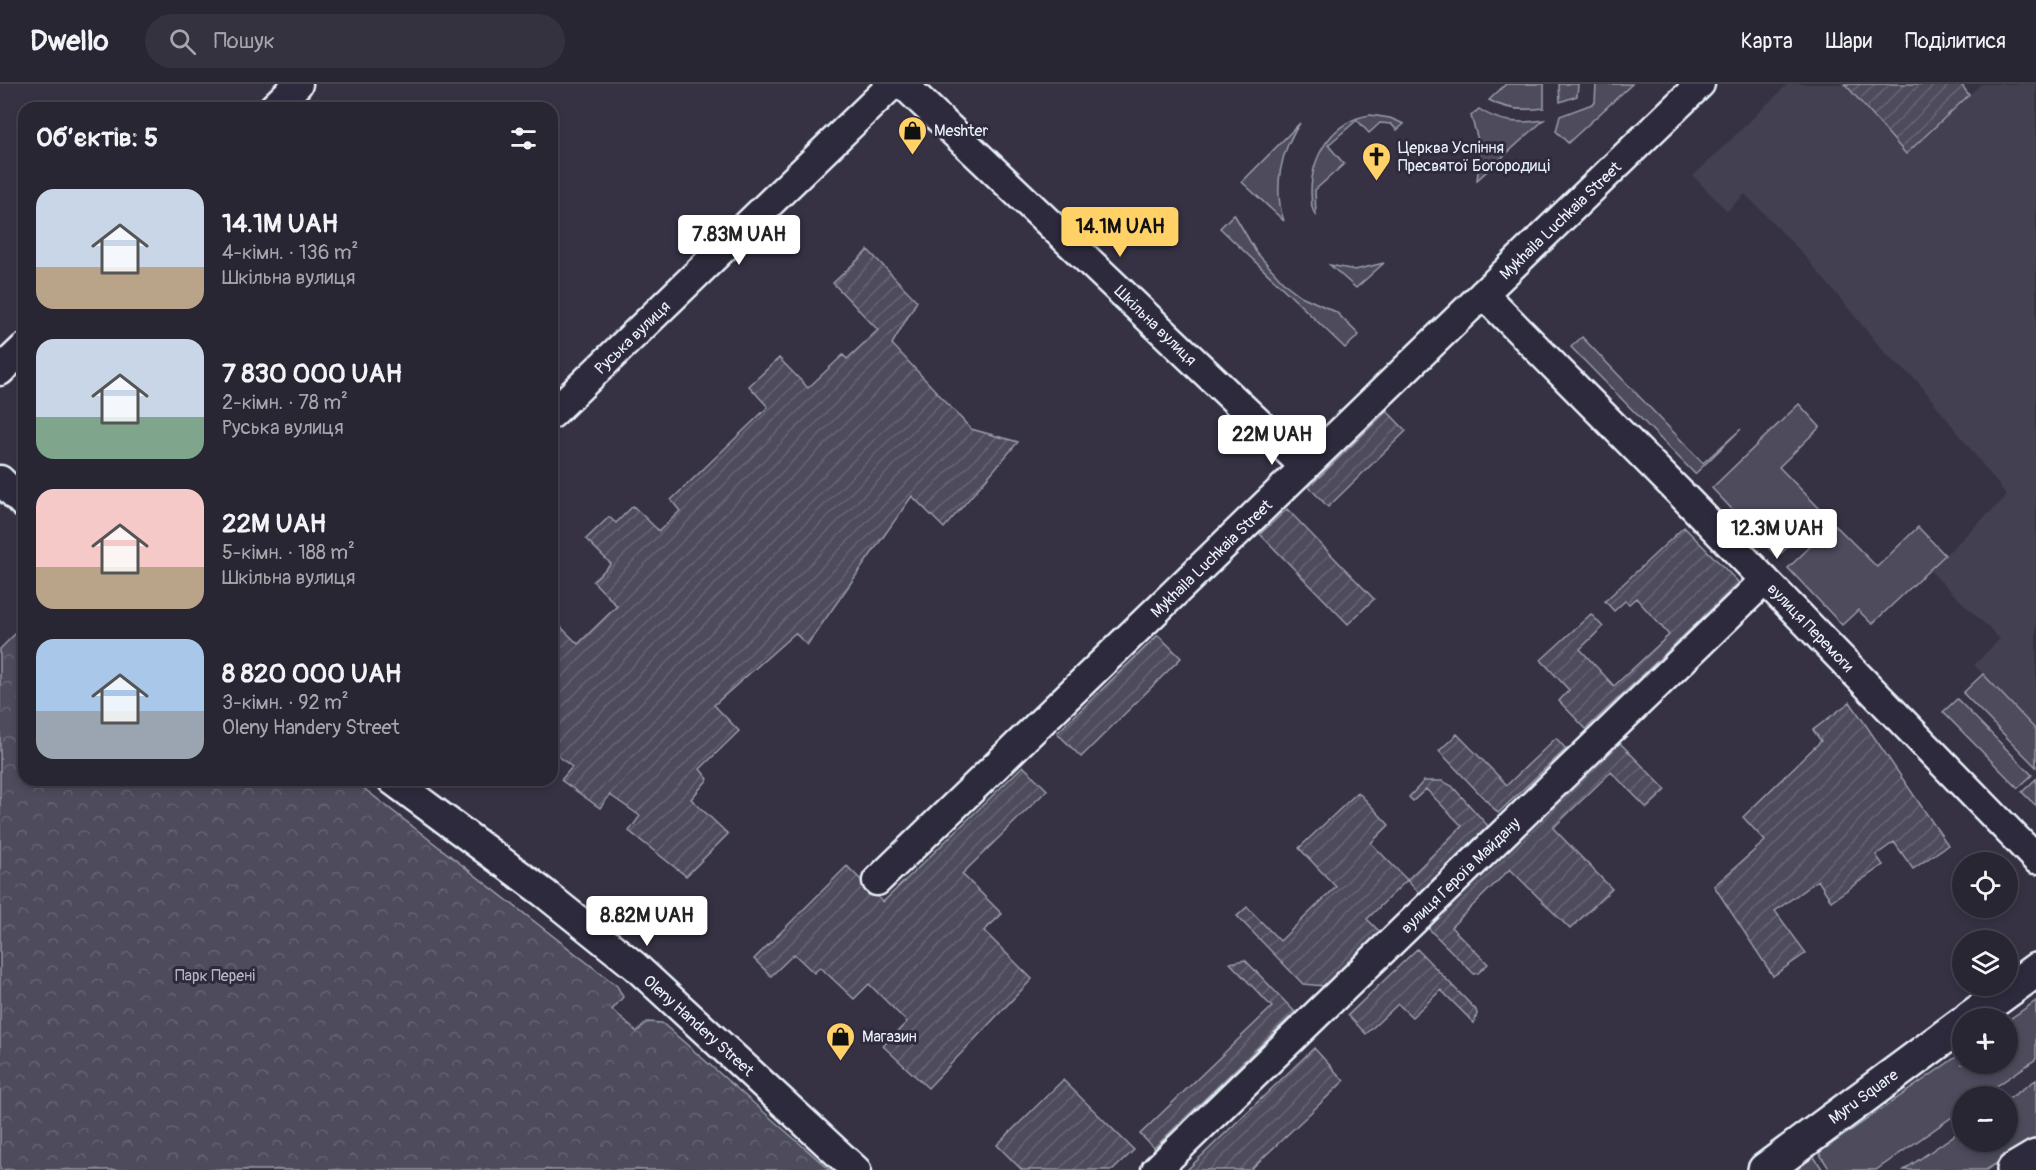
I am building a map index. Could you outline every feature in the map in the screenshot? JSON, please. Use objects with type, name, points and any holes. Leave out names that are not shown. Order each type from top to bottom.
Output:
[{"type":"highway","points":[[1984,1008],[2036,970]]},
{"type":"highway","name":"Myru Square","points":[[1765,1170],[1952,1031]]},
{"type":"highway","points":[[2014,1170],[2036,1157]]},
{"type":"street","points":[[279,102],[298,84]]},
{"type":"street","name":"Руська вулиця","points":[[558,408],[893,84]]},
{"type":"street","name":"Шкільна вулиця","points":[[903,84],[1305,467]]},
{"type":"street","name":"Mykhaila Luchkaia Street","points":[[876,881],[1700,84]]},
{"type":"street","name":"вулиця Перемоги","points":[[1483,294],[1765,580],[2036,860]]},
{"type":"street","points":[[0,371],[18,354]]},
{"type":"street","points":[[0,480],[18,498]]},
{"type":"street","name":"вулиця Героїв Майдану","points":[[1156,1170],[1765,580]]},
{"type":"street","name":"Oleny Handery Street","points":[[400,786],[544,893],[635,966],[856,1170]]},
{"type":"shaded area","points":[[1788,84],[1844,84],[1906,154],[1981,84],[2036,84],[2036,730],[1974,665],[2000,639],[1929,570],[2007,496],[1918,382],[1886,354],[1802,253],[1745,194],[1727,211],[1693,176]]},
{"type":"green space","points":[[1506,84],[1544,84],[1544,108],[1515,109],[1489,100]]},
{"type":"green space","points":[[1559,84],[1578,84],[1577,96],[1560,102]]},
{"type":"green space","points":[[1596,84],[1632,84],[1568,143],[1556,131],[1560,116],[1595,103]]},
{"type":"green space","points":[[1845,84],[1961,84],[1969,95],[1906,154]]},
{"type":"green space","points":[[1479,109],[1502,120],[1526,122],[1544,120],[1477,180],[1481,150],[1471,116]]},
{"type":"green space","points":[[1370,115],[1390,118],[1404,124],[1397,130],[1391,124],[1380,123],[1369,133],[1357,120],[1328,145],[1344,164],[1315,190],[1316,215],[1312,207],[1312,179],[1326,142],[1345,125],[1357,119]]},
{"type":"green space","points":[[1300,123],[1293,134],[1280,170],[1279,196],[1284,221],[1242,182]]},
{"type":"green space","points":[[1234,214],[1256,252],[1285,284],[1301,296],[1336,312],[1359,335],[1345,348],[1220,228]]},
{"type":"green space","points":[[868,250],[917,301],[892,344],[971,429],[1018,442],[944,528],[912,496],[807,645],[795,633],[714,705],[739,731],[700,769],[708,779],[691,799],[728,834],[686,876],[629,831],[640,816],[610,795],[600,808],[561,780],[572,767],[558,756],[558,626],[578,644],[617,606],[593,581],[611,564],[586,539],[609,517],[616,523],[633,506],[659,531],[680,511],[671,500],[768,407],[749,386],[779,358],[808,388],[843,355],[847,359],[878,330],[833,283]]},
{"type":"green space","points":[[1384,263],[1356,288],[1330,265],[1355,270]]},
{"type":"green space","points":[[1582,337],[1703,463],[1741,429],[1695,474],[1571,347]]},
{"type":"green space","points":[[1799,404],[1820,427],[1779,467],[1824,513],[1777,557],[1712,488]]},
{"type":"green space","points":[[1387,411],[1406,431],[1328,507],[1309,487]]},
{"type":"green space","points":[[1287,509],[1374,599],[1348,624],[1260,534]]},
{"type":"green space","points":[[1834,524],[1877,567],[1918,527],[1945,555],[1872,624],[1858,610],[1842,625],[1788,568]]},
{"type":"green space","points":[[1684,527],[1739,583],[1586,729],[1559,701],[1569,690],[1541,660],[1591,614],[1603,627],[1580,649],[1614,686],[1669,635],[1636,598],[1629,604],[1625,601],[1614,611],[1605,601]]},
{"type":"green space","name":"Парк Перені","points":[[18,631],[18,786],[361,786],[617,986],[623,997],[612,1010],[637,1032],[647,1022],[662,1023],[830,1170],[0,1170],[0,649]]},
{"type":"green space","points":[[1158,635],[1181,658],[1081,757],[1057,733]]},
{"type":"green space","points":[[1983,674],[2036,730],[2036,767],[1963,693]]},
{"type":"green space","points":[[1957,699],[2032,775],[2018,788],[1943,712]]},
{"type":"green space","points":[[1850,702],[1948,845],[1913,869],[1894,842],[1876,855],[1883,865],[1831,901],[1818,880],[1775,911],[1806,953],[1773,976],[1714,886],[1765,841],[1743,817],[1821,741],[1813,730]]},
{"type":"green space","points":[[1457,734],[1507,785],[1556,738],[1566,749],[1498,813],[1439,751]]},
{"type":"green space","points":[[1617,740],[1666,790],[1647,808],[1611,772],[1553,828],[1612,889],[1570,929],[1510,869],[1451,927],[1488,964],[1474,974],[1426,926]]},
{"type":"green space","points":[[1023,766],[1047,790],[962,874],[1002,914],[984,931],[1032,979],[928,1088],[883,1046],[907,1022],[869,984],[854,999],[820,967],[814,973],[794,954],[771,976],[754,959],[847,866],[883,902]]},
{"type":"green space","points":[[2036,779],[2036,806],[2022,792]]},
{"type":"green space","points":[[1424,781],[1442,781],[1452,786],[1488,826],[1419,893],[1407,880],[1462,826],[1426,789],[1413,801],[1409,797]]},
{"type":"green space","points":[[1358,792],[1389,825],[1371,843],[1407,880],[1367,919],[1380,932],[1324,986],[1303,984],[1237,916],[1247,907],[1280,941],[1336,887],[1299,848]]},
{"type":"green space","points":[[1417,949],[1476,1010],[1474,1023],[1441,990],[1412,1017],[1398,1004],[1366,1034],[1348,1015]]},
{"type":"green space","points":[[1245,960],[1295,1012],[1154,1148],[1140,1134],[1272,1007],[1230,963]]},
{"type":"green space","points":[[2036,1001],[2036,1059],[2018,1071],[2018,1013]]},
{"type":"green space","points":[[1314,1048],[1344,1081],[1250,1170],[1187,1170]]},
{"type":"green space","points":[[1952,1060],[1952,1074],[2014,1074],[1997,1086],[1952,1086],[1952,1117],[1876,1170],[1830,1170],[1819,1153]]},
{"type":"green space","points":[[1063,1080],[1134,1150],[1113,1170],[1022,1170],[997,1145]]},
{"type":"green space","points":[[2036,1080],[2036,1139],[2018,1150],[2018,1092]]},
{"type":"green space","points":[[1952,1137],[1952,1152],[2015,1152],[1986,1170],[1904,1170]]},
{"type":"green space","points":[[1814,1157],[1823,1170],[1795,1170]]},
{"type":"place","name":"Meshter","points":[[913,156]]},
{"type":"place","name":"Церква Успіння Пресвятої Богородиці","points":[[1377,182]]},
{"type":"place","name":"Магазин","points":[[841,1062]]}]
